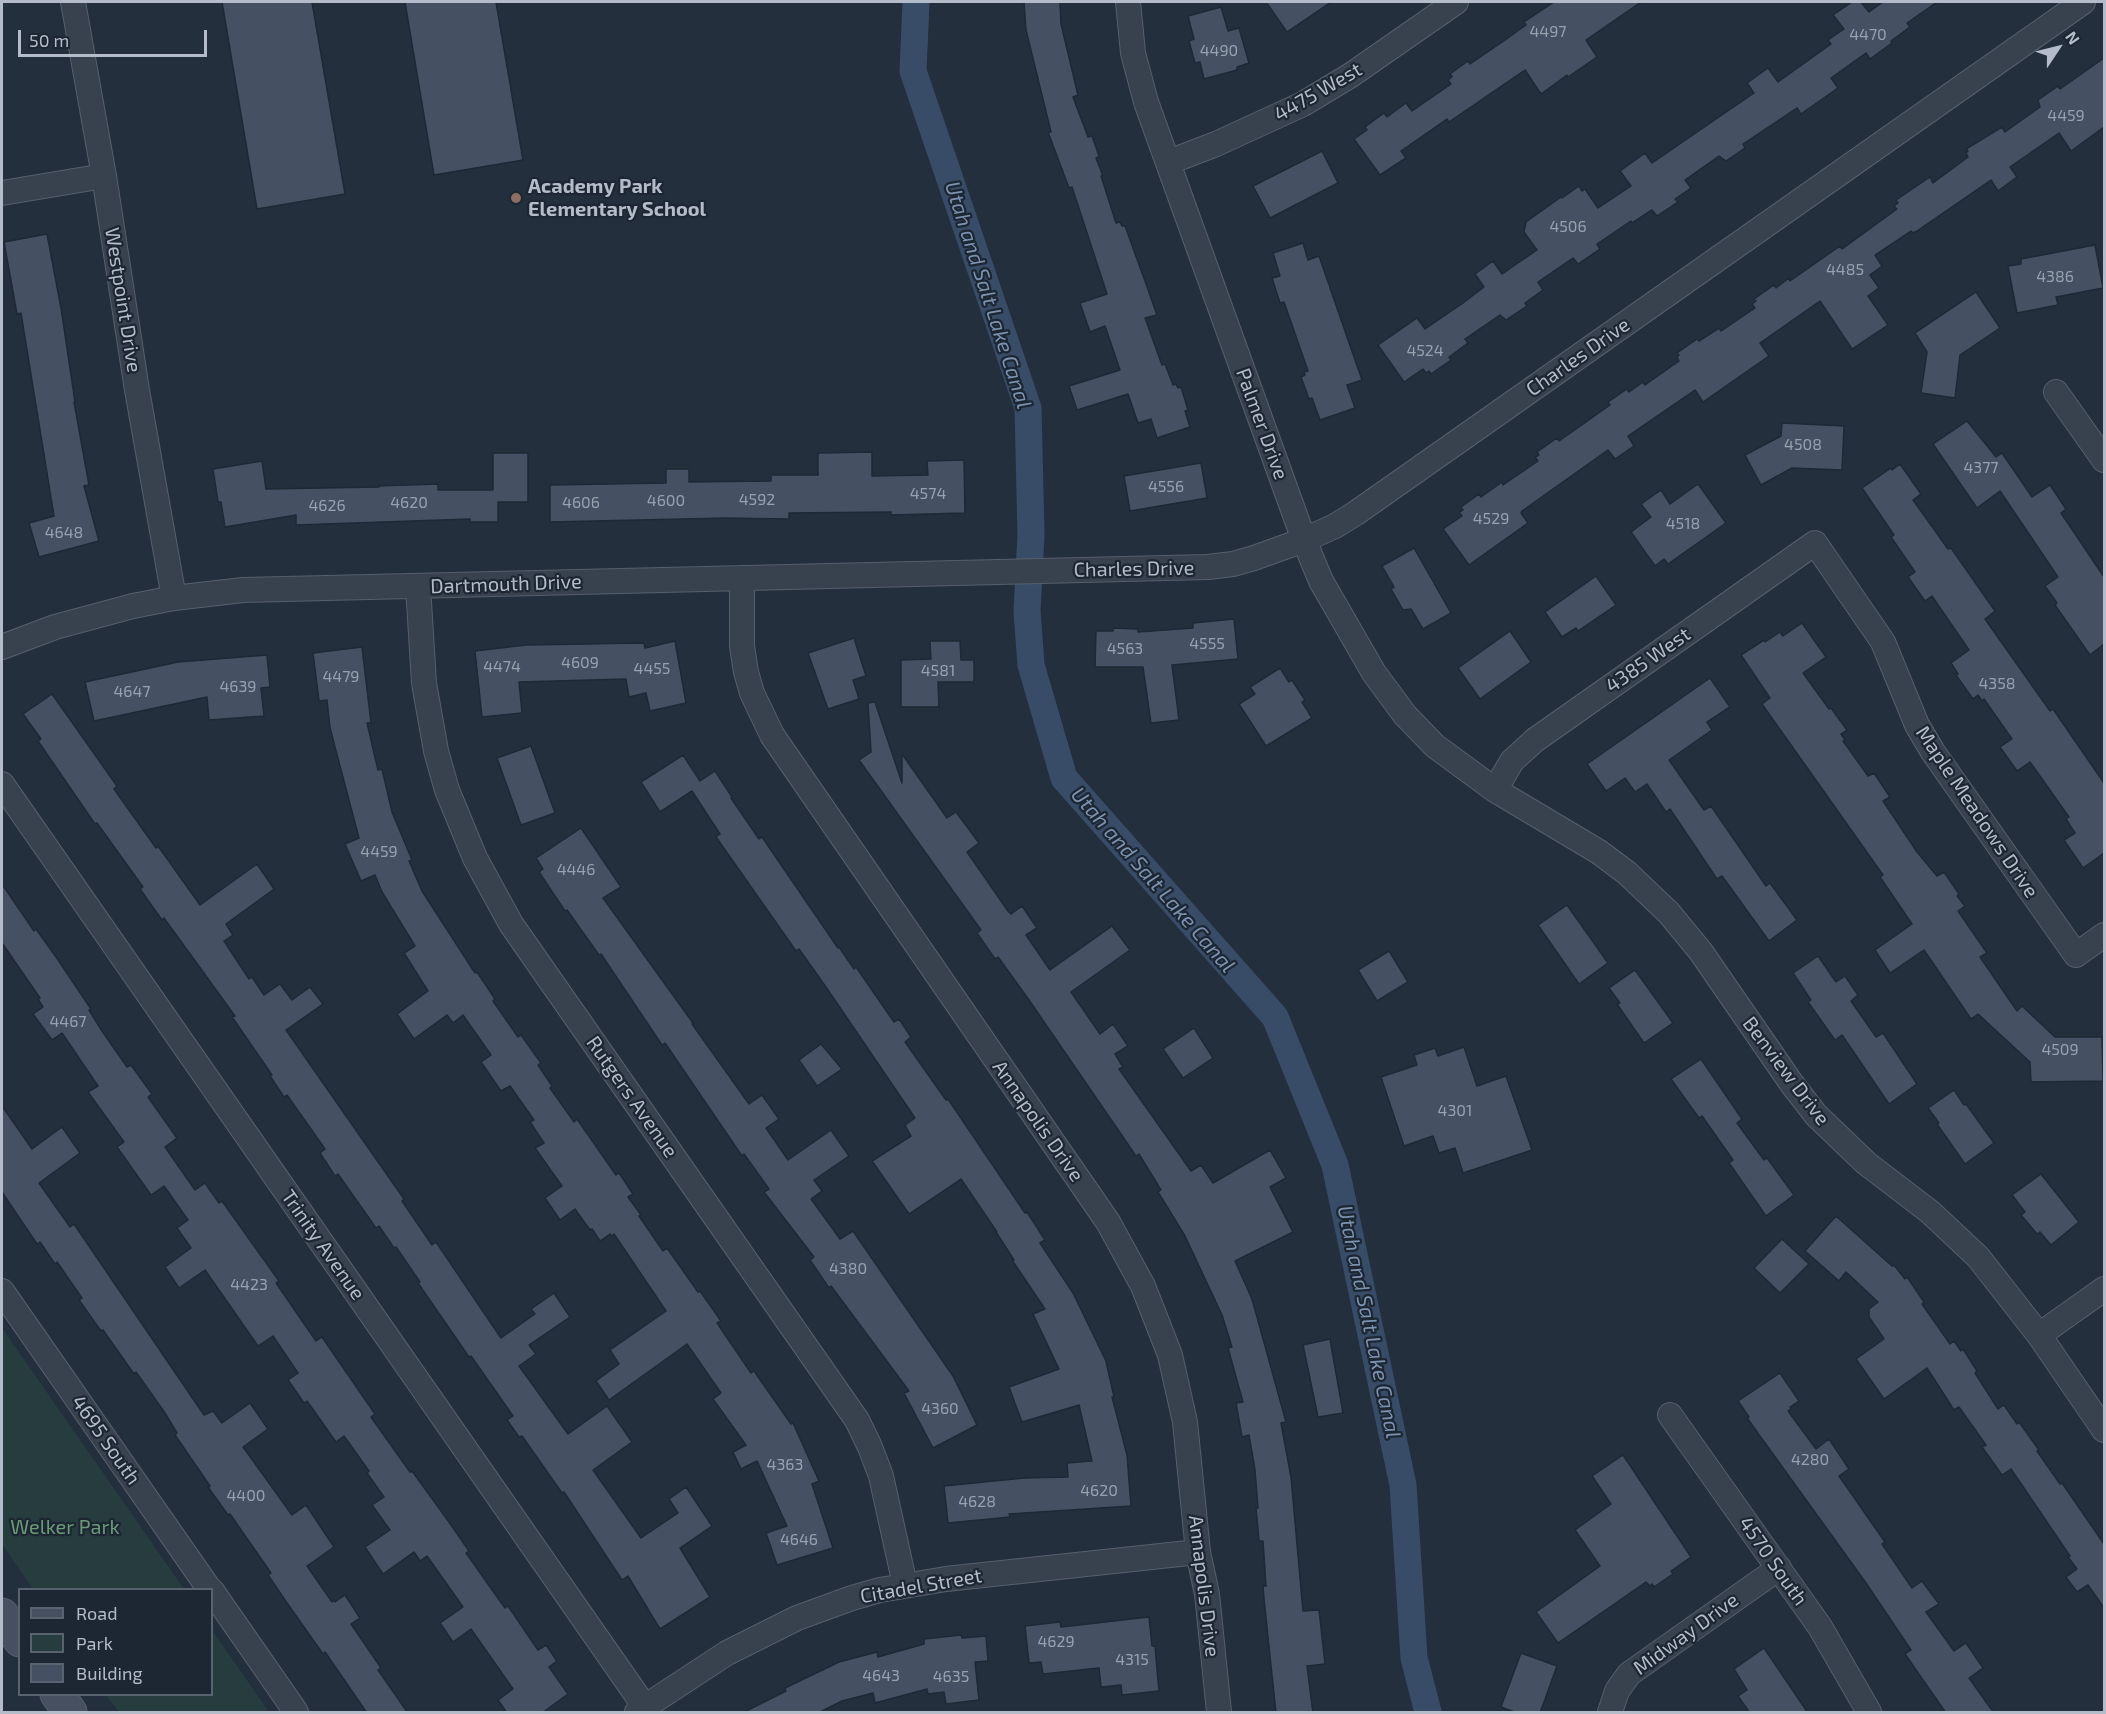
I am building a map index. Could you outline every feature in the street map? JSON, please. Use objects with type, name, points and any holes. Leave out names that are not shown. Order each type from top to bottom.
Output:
[{"type":"main road","points":[[2,1614],[18,1637]]},
{"type":"main road","points":[[58,1696],[70,1713]]},
{"type":"street","name":"Westpoint Drive","points":[[73,2],[174,598]]},
{"type":"street","name":"Palmer Drive","points":[[1128,2],[1133,53],[1146,102],[1304,540],[1321,581],[1374,673],[1405,715],[1435,747],[1495,790]]},
{"type":"street","name":"4475 West","points":[[1168,162],[1236,136],[1303,104],[1352,75],[1456,2]]},
{"type":"street","name":"Charles Drive","points":[[1019,572],[1208,567],[1244,561],[1304,540],[1335,526],[1377,500],[2084,2]]},
{"type":"street","points":[[2,193],[104,176]]},
{"type":"street","points":[[2056,392],[2104,460]]},
{"type":"street","name":"4385 West","points":[[1495,790],[1512,761],[1535,740],[1815,543]]},
{"type":"street","name":"Maple Meadows Drive","points":[[1815,543],[1883,642],[1917,725],[1933,752],[2076,955],[2104,935]]},
{"type":"street","name":"Dartmouth Drive","points":[[2,648],[20,639],[93,616],[174,598],[243,590],[1019,572]]},
{"type":"street","name":"Annapolis Drive","points":[[742,578],[742,646],[746,672],[757,704],[772,735],[1108,1222],[1143,1286],[1167,1347],[1179,1388],[1185,1422],[1198,1552],[1207,1594],[1219,1713]]},
{"type":"street","name":"Rutgers Avenue","points":[[418,586],[424,683],[433,740],[447,790],[475,858],[511,924],[857,1420],[881,1476],[905,1585]]},
{"type":"street","name":"Trinity Avenue","points":[[2,784],[641,1710]]},
{"type":"street","name":"Benview Drive","points":[[1495,790],[1608,859],[1627,873],[1669,912],[1701,952],[1816,1115],[1866,1163],[1954,1232],[1983,1264],[2038,1335],[2104,1430]]},
{"type":"street","points":[[2038,1335],[2104,1289]]},
{"type":"street","name":"4695 South","points":[[2,1291],[209,1588]]},
{"type":"street","name":"4570 South","points":[[1670,1415],[1834,1649],[1869,1713]]},
{"type":"street","name":"Citadel Street","points":[[641,1710],[727,1653],[772,1630],[825,1607],[880,1590],[946,1578],[1198,1552]]},
{"type":"street","name":"Midway Drive","points":[[1610,1713],[1617,1691],[1629,1674],[1779,1568]]},
{"type":"street","name":"4695 South","points":[[213,1594],[296,1713]]},
{"type":"green space","name":"Welker Park","points":[[2,1328],[183,1588],[32,1588],[2,1544]]},
{"type":"green space","points":[[213,1631],[269,1712],[119,1712],[107,1696],[213,1696]]},
{"type":"building","points":[[222,2],[312,2],[345,194],[257,209]]},
{"type":"building","points":[[405,2],[496,2],[523,160],[434,175]]},
{"type":"building","points":[[1024,2],[1060,2],[1061,24],[1078,95],[1073,97],[1088,137],[1092,136],[1099,156],[1096,158],[1116,223],[1120,222],[1122,226],[1125,226],[1145,281],[1157,315],[1145,318],[1162,365],[1165,364],[1173,385],[1181,387],[1190,427],[1157,438],[1151,419],[1138,423],[1128,394],[1077,410],[1069,386],[1120,370],[1105,326],[1090,332],[1080,303],[1107,294],[1072,187],[1069,188],[1048,132],[1051,132],[1026,30]]},
{"type":"building","points":[[1266,2],[1331,2],[1287,32]]},
{"type":"building","points":[[1554,2],[1641,2],[1586,40],[1597,57],[1568,77],[1567,75],[1541,94],[1525,70],[1449,122],[1447,119],[1401,151],[1406,158],[1380,175],[1354,139],[1367,130],[1365,127],[1384,113],[1387,117],[1406,103],[1412,111],[1451,84],[1448,80],[1452,77],[1450,74],[1468,61],[1470,64],[1505,40],[1526,25],[1524,22]]},
{"type":"building","points":[[1852,2],[1861,2],[1869,12],[1883,2],[1937,2],[1907,23],[1910,27],[1870,59],[1866,53],[1831,78],[1838,88],[1801,114],[1797,108],[1743,144],[1745,148],[1726,161],[1719,156],[1685,180],[1691,188],[1675,199],[1678,202],[1657,216],[1652,210],[1632,223],[1631,221],[1597,244],[1600,249],[1578,264],[1573,258],[1538,282],[1543,290],[1525,303],[1527,306],[1506,320],[1500,315],[1465,339],[1468,343],[1449,357],[1451,360],[1431,374],[1429,371],[1426,373],[1423,369],[1404,382],[1378,345],[1417,318],[1425,329],[1463,303],[1484,287],[1475,274],[1493,261],[1502,274],[1537,250],[1524,232],[1526,222],[1561,197],[1579,186],[1582,191],[1585,189],[1598,208],[1631,186],[1620,171],[1645,153],[1652,163],[1754,93],[1747,83],[1768,68],[1778,82],[1831,44],[1828,40],[1844,29],[1833,15]]},
{"type":"building","points":[[1221,7],[1228,31],[1239,28],[1249,63],[1237,67],[1237,70],[1204,79],[1200,62],[1195,63],[1189,41],[1194,39],[1188,16]]},
{"type":"building","points":[[2104,58],[2104,127],[2071,151],[2059,133],[2010,167],[2017,177],[1998,191],[1991,180],[1917,231],[1913,233],[1911,231],[1875,255],[1882,266],[1870,275],[1879,288],[1868,296],[1888,325],[1852,349],[1820,301],[1760,343],[1769,356],[1703,402],[1695,390],[1628,436],[1634,446],[1615,459],[1608,450],[1522,511],[1528,523],[1469,565],[1443,529],[1462,516],[1459,512],[1463,510],[1461,507],[1479,494],[1481,497],[1502,482],[1503,485],[1538,461],[1535,457],[1539,455],[1537,452],[1557,438],[1559,441],[1610,405],[1608,402],[1627,389],[1629,392],[1643,382],[1645,385],[1679,361],[1677,353],[1697,339],[1699,341],[1719,328],[1721,331],[1755,308],[1752,304],[1756,301],[1754,299],[1774,285],[1776,288],[1789,278],[1790,281],[1840,246],[1842,249],[1897,209],[1894,206],[1898,203],[1896,200],[1930,177],[1933,183],[1968,157],[1966,149],[2002,127],[2005,132],[2040,107],[2038,100],[2058,86],[2060,89]]},
{"type":"building","points":[[1322,151],[1338,183],[1270,218],[1253,186]]},
{"type":"building","points":[[47,234],[89,485],[84,486],[99,541],[39,557],[29,523],[54,516],[21,313],[17,314],[4,242]]},
{"type":"building","points":[[1303,243],[1308,260],[1319,256],[1362,380],[1347,385],[1355,408],[1320,420],[1301,377],[1305,375],[1304,372],[1308,371],[1284,302],[1280,303],[1272,278],[1280,276],[1273,253]]},
{"type":"building","points":[[2095,245],[2103,288],[2056,297],[2058,305],[2017,313],[2008,266],[2021,264],[2021,259]]},
{"type":"building","points":[[1976,292],[2000,328],[1960,355],[1955,398],[1921,393],[1927,352],[1915,333]]},
{"type":"building","points":[[1967,421],[1996,457],[2002,453],[2032,497],[2050,485],[2066,509],[2061,513],[2104,577],[2104,644],[2090,655],[2055,605],[2057,603],[2045,586],[2058,577],[2000,491],[1977,508],[1933,444]]},
{"type":"building","points":[[1782,423],[1844,426],[1842,470],[1792,468],[1761,485],[1745,455],[1781,436]]},
{"type":"building","points":[[872,452],[872,476],[928,475],[927,461],[964,460],[965,513],[891,515],[891,512],[789,513],[789,519],[550,522],[550,485],[666,483],[666,469],[689,469],[689,482],[771,481],[771,475],[818,475],[818,453]]},
{"type":"building","points":[[493,453],[528,453],[528,502],[498,502],[498,522],[470,522],[470,519],[296,525],[296,515],[225,527],[213,469],[262,461],[266,489],[438,484],[438,490],[493,490]]},
{"type":"building","points":[[1201,463],[1207,498],[1130,511],[1124,476]]},
{"type":"building","points":[[1900,464],[1921,494],[1913,500],[1948,549],[1951,548],[1995,611],[1985,619],[2050,711],[2053,709],[2104,783],[2104,853],[2083,868],[2064,840],[2075,833],[2066,819],[2069,817],[2030,762],[2017,771],[2000,747],[2012,739],[1984,699],[1982,701],[1978,695],[1973,699],[1956,675],[1958,674],[1951,663],[1969,650],[1932,596],[1925,601],[1908,577],[1915,572],[1891,537],[1894,535],[1862,488]]},
{"type":"building","points":[[1698,484],[1726,523],[1668,564],[1664,559],[1655,566],[1631,532],[1651,517],[1641,504],[1661,490],[1670,504]]},
{"type":"building","points":[[1414,548],[1451,613],[1423,629],[1411,609],[1403,610],[1382,566]]},
{"type":"building","points":[[1596,576],[1616,605],[1578,631],[1576,628],[1562,637],[1545,612]]},
{"type":"building","points":[[1234,619],[1238,659],[1172,665],[1179,720],[1151,723],[1143,667],[1095,667],[1096,631],[1113,631],[1113,628],[1138,629],[1138,632],[1193,628],[1193,623]]},
{"type":"building","points":[[1802,623],[1826,657],[1803,673],[1847,730],[1841,734],[1845,740],[1843,741],[1868,776],[1874,773],[1890,797],[1883,801],[1917,852],[1937,876],[1944,872],[1959,894],[1957,896],[1965,906],[1958,911],[1987,953],[1980,957],[2017,1011],[2022,1006],[2055,1037],[2102,1037],[2103,1081],[2031,1082],[2030,1062],[1978,1014],[1971,1019],[1924,950],[1890,973],[1875,950],[1912,924],[1880,877],[1883,875],[1762,704],[1770,698],[1741,655],[1780,632],[1783,636]]},
{"type":"building","points":[[1510,631],[1531,662],[1480,699],[1458,668]]},
{"type":"building","points":[[854,638],[866,676],[853,680],[859,699],[828,709],[808,653]]},
{"type":"building","points":[[675,641],[686,703],[650,711],[646,693],[629,697],[626,679],[519,682],[522,713],[482,717],[475,651],[526,645],[644,643],[645,648]]},
{"type":"building","points":[[930,641],[960,641],[961,660],[974,660],[974,682],[938,682],[939,707],[901,707],[901,660],[931,659]]},
{"type":"building","points":[[362,647],[371,723],[367,723],[378,770],[382,769],[392,812],[422,891],[475,973],[477,972],[495,999],[493,1001],[518,1037],[521,1035],[541,1063],[538,1065],[552,1086],[550,1088],[574,1122],[577,1119],[616,1175],[619,1173],[633,1194],[628,1197],[663,1251],[667,1248],[698,1292],[700,1291],[721,1321],[717,1323],[751,1373],[754,1371],[791,1424],[793,1423],[819,1481],[812,1484],[833,1548],[777,1565],[766,1533],[787,1526],[757,1461],[741,1469],[733,1452],[746,1445],[713,1399],[721,1393],[687,1344],[609,1400],[596,1381],[619,1364],[610,1350],[666,1311],[614,1234],[600,1241],[575,1209],[560,1220],[545,1198],[562,1186],[535,1148],[544,1143],[530,1122],[534,1120],[510,1086],[501,1091],[481,1062],[491,1055],[463,1015],[453,1023],[447,1015],[414,1039],[397,1014],[428,991],[404,953],[415,946],[382,892],[375,875],[361,881],[345,844],[359,838],[330,728],[327,700],[319,701],[313,653]]},
{"type":"building","points":[[267,655],[270,687],[261,688],[264,716],[209,720],[207,697],[94,721],[85,682],[178,662]]},
{"type":"building","points":[[1280,668],[1289,682],[1292,680],[1305,700],[1302,702],[1312,718],[1266,746],[1239,704],[1255,694],[1250,687]]},
{"type":"building","points":[[1710,678],[1730,707],[1707,722],[1712,730],[1669,760],[1704,810],[1711,806],[1766,886],[1770,883],[1797,920],[1769,941],[1722,876],[1717,879],[1670,809],[1666,812],[1647,784],[1635,792],[1625,778],[1606,791],[1587,764]]},
{"type":"building","points":[[52,694],[117,786],[114,789],[200,905],[257,864],[274,889],[226,924],[233,935],[224,941],[249,979],[252,977],[264,995],[280,984],[292,1000],[310,987],[323,1004],[286,1030],[404,1199],[402,1201],[432,1245],[436,1242],[501,1338],[535,1314],[531,1309],[554,1293],[570,1317],[529,1345],[536,1354],[519,1366],[568,1434],[607,1406],[632,1442],[593,1470],[641,1538],[678,1513],[669,1499],[686,1487],[712,1526],[680,1548],[710,1597],[660,1629],[628,1576],[622,1580],[564,1492],[562,1493],[522,1436],[519,1437],[507,1420],[513,1416],[471,1356],[469,1357],[396,1247],[394,1248],[379,1226],[376,1228],[338,1174],[335,1176],[320,1153],[325,1149],[287,1095],[284,1097],[270,1076],[272,1075],[232,1017],[235,1016],[164,918],[162,920],[140,889],[143,887],[97,823],[95,824],[38,741],[41,739],[23,714]]},
{"type":"building","points":[[875,702],[902,783],[902,754],[947,818],[956,812],[979,843],[967,852],[1011,914],[1022,906],[1037,928],[1026,935],[1050,970],[1112,926],[1130,950],[1071,992],[1100,1034],[1113,1024],[1128,1046],[1115,1054],[1123,1067],[1119,1069],[1191,1171],[1201,1165],[1213,1183],[1270,1150],[1286,1178],[1270,1187],[1293,1232],[1235,1261],[1252,1299],[1286,1422],[1281,1423],[1291,1477],[1303,1611],[1319,1610],[1325,1664],[1307,1666],[1313,1713],[1276,1713],[1263,1586],[1266,1586],[1263,1541],[1259,1541],[1256,1508],[1258,1508],[1255,1470],[1249,1435],[1242,1437],[1236,1403],[1243,1402],[1228,1348],[1232,1347],[1222,1315],[1185,1236],[1158,1192],[1161,1190],[1139,1154],[1136,1156],[998,957],[995,959],[977,933],[981,930],[859,760],[871,752],[868,703]]},
{"type":"building","points":[[531,746],[555,813],[521,825],[497,758]]},
{"type":"building","points":[[683,755],[700,781],[715,771],[759,839],[762,837],[838,948],[854,969],[856,967],[894,1022],[899,1019],[911,1037],[905,1042],[946,1100],[948,1099],[1045,1240],[1040,1243],[1073,1293],[1106,1361],[1114,1397],[1112,1397],[1127,1455],[1131,1506],[1009,1514],[1010,1517],[948,1523],[944,1486],[1024,1478],[1068,1477],[1067,1463],[1092,1461],[1079,1405],[1022,1422],[1009,1387],[1059,1369],[1033,1314],[1045,1309],[961,1179],[909,1214],[872,1161],[911,1136],[905,1125],[915,1118],[799,949],[796,951],[716,837],[720,834],[692,791],[660,812],[641,782]]},
{"type":"building","points":[[581,828],[621,887],[603,898],[749,1104],[762,1095],[779,1119],[766,1128],[788,1160],[831,1130],[849,1156],[814,1180],[822,1191],[811,1199],[840,1239],[853,1231],[953,1376],[977,1425],[933,1448],[904,1393],[909,1391],[831,1286],[829,1288],[810,1260],[814,1257],[764,1192],[769,1189],[744,1154],[742,1156],[665,1043],[662,1045],[601,954],[599,955],[567,910],[565,911],[539,872],[543,869],[536,858]]},
{"type":"building","points":[[2,884],[34,931],[36,929],[56,957],[127,1067],[131,1065],[152,1094],[148,1097],[177,1138],[165,1147],[195,1190],[205,1183],[219,1203],[222,1201],[279,1281],[276,1283],[316,1341],[322,1337],[375,1414],[371,1417],[449,1522],[469,1551],[466,1553],[505,1608],[508,1606],[538,1650],[546,1645],[557,1661],[549,1667],[568,1694],[542,1713],[507,1713],[498,1700],[513,1689],[471,1629],[453,1642],[440,1623],[463,1607],[427,1556],[420,1561],[414,1552],[383,1574],[365,1547],[390,1530],[372,1505],[384,1497],[344,1436],[336,1442],[307,1401],[304,1403],[288,1380],[298,1373],[273,1336],[258,1346],[205,1270],[179,1288],[165,1267],[191,1248],[177,1228],[188,1220],[164,1186],[151,1195],[117,1147],[124,1142],[88,1092],[98,1086],[62,1033],[52,1040],[33,1014],[43,1007],[38,999],[40,998],[2,943]]},
{"type":"building","points":[[1567,905],[1608,963],[1579,984],[1538,925]]},
{"type":"building","points":[[1389,951],[1408,982],[1377,1001],[1358,970]]},
{"type":"building","points":[[1818,956],[1836,982],[1845,976],[1858,995],[1851,1001],[1876,1037],[1883,1033],[1917,1084],[1889,1104],[1842,1035],[1835,1040],[1808,1002],[1811,1000],[1793,973]]},
{"type":"building","points":[[1635,970],[1673,1023],[1644,1043],[1617,1004],[1620,1003],[1609,988]]},
{"type":"building","points":[[1194,1028],[1213,1058],[1183,1078],[1163,1049]]},
{"type":"building","points":[[821,1044],[842,1069],[817,1086],[799,1060]]},
{"type":"building","points":[[1464,1047],[1477,1086],[1506,1076],[1532,1150],[1463,1173],[1455,1148],[1439,1153],[1433,1136],[1404,1146],[1381,1077],[1417,1065],[1414,1055],[1435,1048],[1438,1056]]},
{"type":"building","points":[[1701,1059],[1742,1119],[1737,1123],[1794,1195],[1766,1216],[1729,1163],[1733,1160],[1702,1116],[1699,1118],[1671,1079]]},
{"type":"building","points":[[1954,1090],[1994,1143],[1965,1164],[1928,1108]]},
{"type":"building","points":[[2,1106],[32,1149],[62,1127],[80,1153],[39,1183],[70,1227],[74,1224],[204,1415],[213,1411],[222,1423],[250,1403],[268,1429],[243,1447],[292,1515],[306,1505],[334,1547],[307,1566],[332,1602],[345,1595],[360,1618],[351,1624],[381,1668],[378,1670],[408,1713],[367,1713],[325,1652],[323,1654],[287,1603],[268,1575],[271,1573],[230,1514],[228,1515],[208,1487],[210,1486],[175,1435],[177,1433],[165,1413],[136,1372],[134,1374],[103,1330],[101,1331],[79,1300],[82,1298],[57,1262],[55,1264],[40,1242],[37,1244],[18,1216],[2,1192]]},
{"type":"building","points":[[2041,1174],[2079,1222],[2051,1245],[2040,1232],[2037,1234],[2021,1215],[2025,1212],[2012,1195]]},
{"type":"building","points":[[1836,1216],[1892,1266],[1894,1265],[1905,1279],[1907,1277],[1924,1302],[1922,1304],[1950,1344],[1954,1341],[1961,1351],[1963,1349],[1998,1409],[2004,1405],[2017,1424],[2019,1422],[2039,1450],[2037,1451],[2104,1544],[2104,1608],[2088,1585],[2077,1592],[2066,1577],[2077,1569],[2068,1557],[2070,1556],[2011,1469],[2002,1475],[1982,1447],[1986,1445],[1959,1407],[1954,1410],[1927,1368],[1884,1399],[1856,1359],[1884,1339],[1869,1317],[1869,1309],[1878,1302],[1846,1272],[1839,1281],[1805,1251]]},
{"type":"building","points":[[1782,1239],[1809,1264],[1780,1293],[1754,1268]]},
{"type":"building","points":[[1330,1339],[1343,1413],[1318,1417],[1303,1345]]},
{"type":"building","points":[[1780,1373],[1799,1401],[1788,1411],[1816,1449],[1829,1439],[1849,1469],[1839,1476],[1885,1542],[1882,1544],[1912,1588],[1922,1581],[1939,1604],[1926,1612],[1954,1651],[1966,1643],[1983,1668],[1969,1678],[1994,1713],[1946,1713],[1905,1654],[1911,1650],[1866,1583],[1747,1418],[1749,1417],[1738,1401]]},
{"type":"building","points":[[1623,1455],[1691,1557],[1671,1571],[1673,1574],[1654,1587],[1646,1582],[1558,1643],[1536,1612],[1600,1566],[1575,1530],[1611,1504],[1592,1476]]},
{"type":"building","points":[[1149,1617],[1152,1646],[1155,1646],[1159,1691],[1122,1695],[1121,1685],[1101,1687],[1099,1668],[1043,1674],[1041,1662],[1029,1663],[1025,1626],[1060,1622],[1061,1627]]},
{"type":"building","points":[[961,1635],[962,1638],[986,1636],[988,1661],[975,1662],[979,1700],[946,1704],[944,1692],[928,1694],[927,1689],[875,1703],[873,1693],[842,1701],[818,1713],[742,1713],[786,1691],[785,1688],[839,1662],[877,1652],[878,1657],[924,1644],[924,1639]]},
{"type":"building","points":[[1764,1648],[1808,1713],[1750,1713],[1738,1696],[1747,1690],[1734,1669]]},
{"type":"building","points":[[1521,1653],[1557,1666],[1540,1713],[1517,1713],[1501,1707]]},
{"type":"waterway","name":"Utah and Salt Lake Canal","points":[[916,2],[913,71],[1028,408],[1031,535],[1027,611],[1031,665],[1064,778],[1275,1017],[1335,1165],[1403,1485],[1414,1658],[1428,1712]]},
{"type":"place","name":"Academy Park Elementary School","points":[[516,198]]}]
